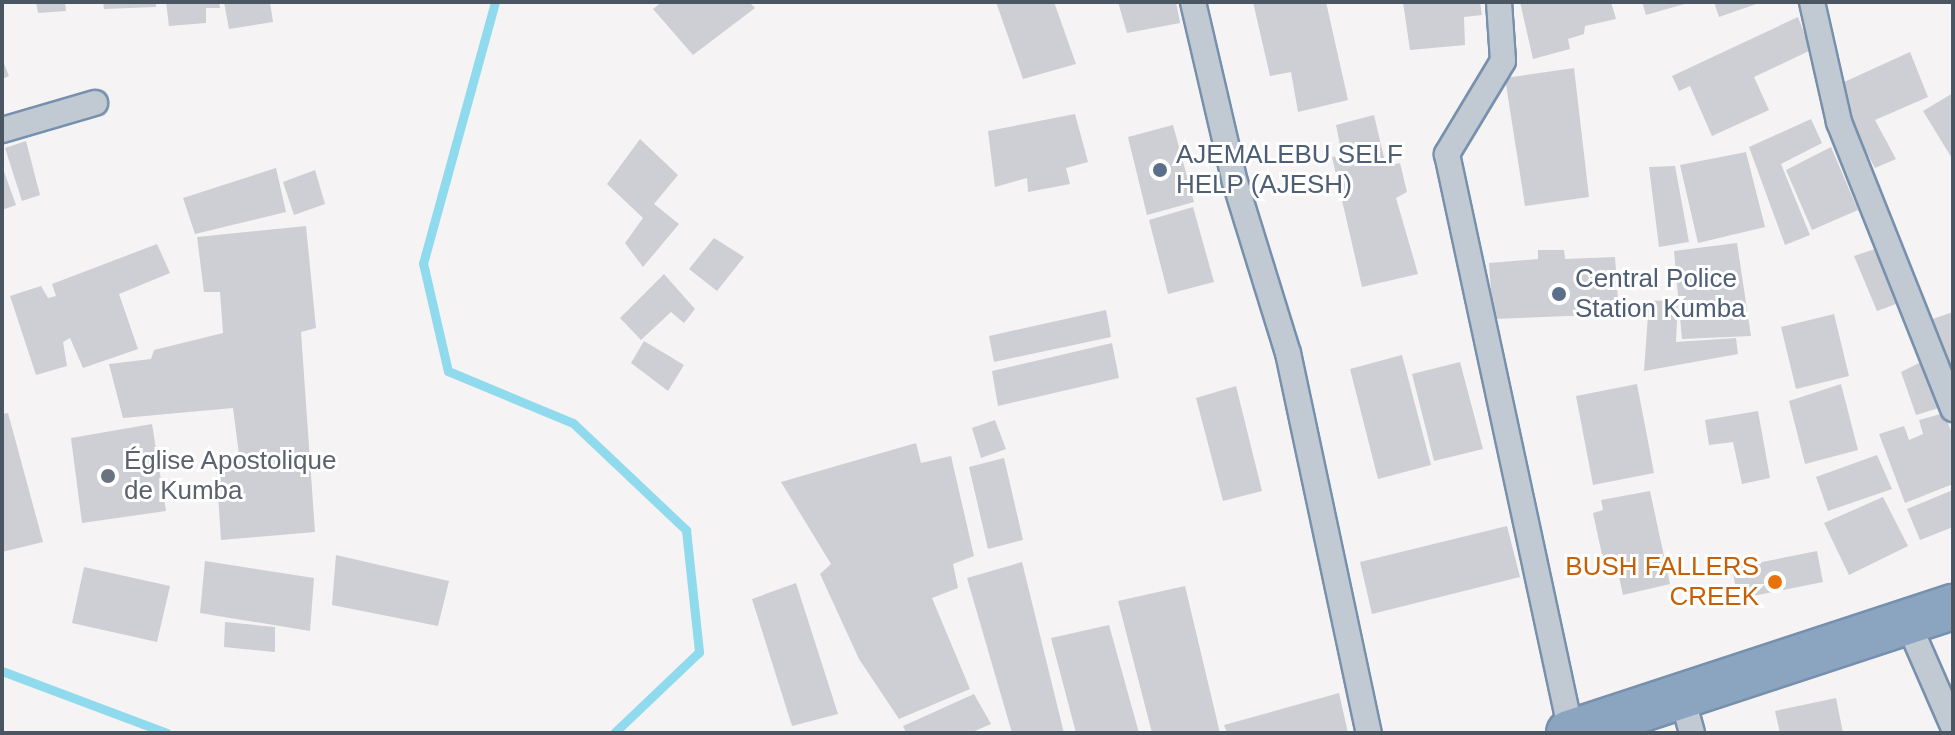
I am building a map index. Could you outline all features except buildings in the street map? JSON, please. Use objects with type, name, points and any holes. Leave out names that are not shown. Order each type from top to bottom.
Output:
[{"type":"highway","points":[[1570,733],[1679,720],[1926,635],[1953,607]]},
{"type":"street","points":[[1193,2],[1235,182],[1288,353],[1369,733]]},
{"type":"street","points":[[1499,2],[1503,61],[1447,154],[1570,733]]},
{"type":"street","points":[[1812,2],[1839,122],[1953,409]]},
{"type":"street","points":[[2,130],[95,103]]},
{"type":"street","points":[[1926,635],[1953,726]]},
{"type":"waterway","points":[[495,2],[423,263],[448,371],[573,423],[686,530],[699,652],[614,733]]},
{"type":"waterway","points":[[2,671],[167,733]]},
{"type":"place","name":"AJEMALEBU SELF HELP (AJESH)","points":[[1160,170]]},
{"type":"place","name":"Central Police Station Kumba","points":[[1559,294]]},
{"type":"place","name":"Église Apostolique de Kumba","points":[[108,476]]},
{"type":"place","name":"BUSH FALLERS CREEK","points":[[1775,582]]}]
